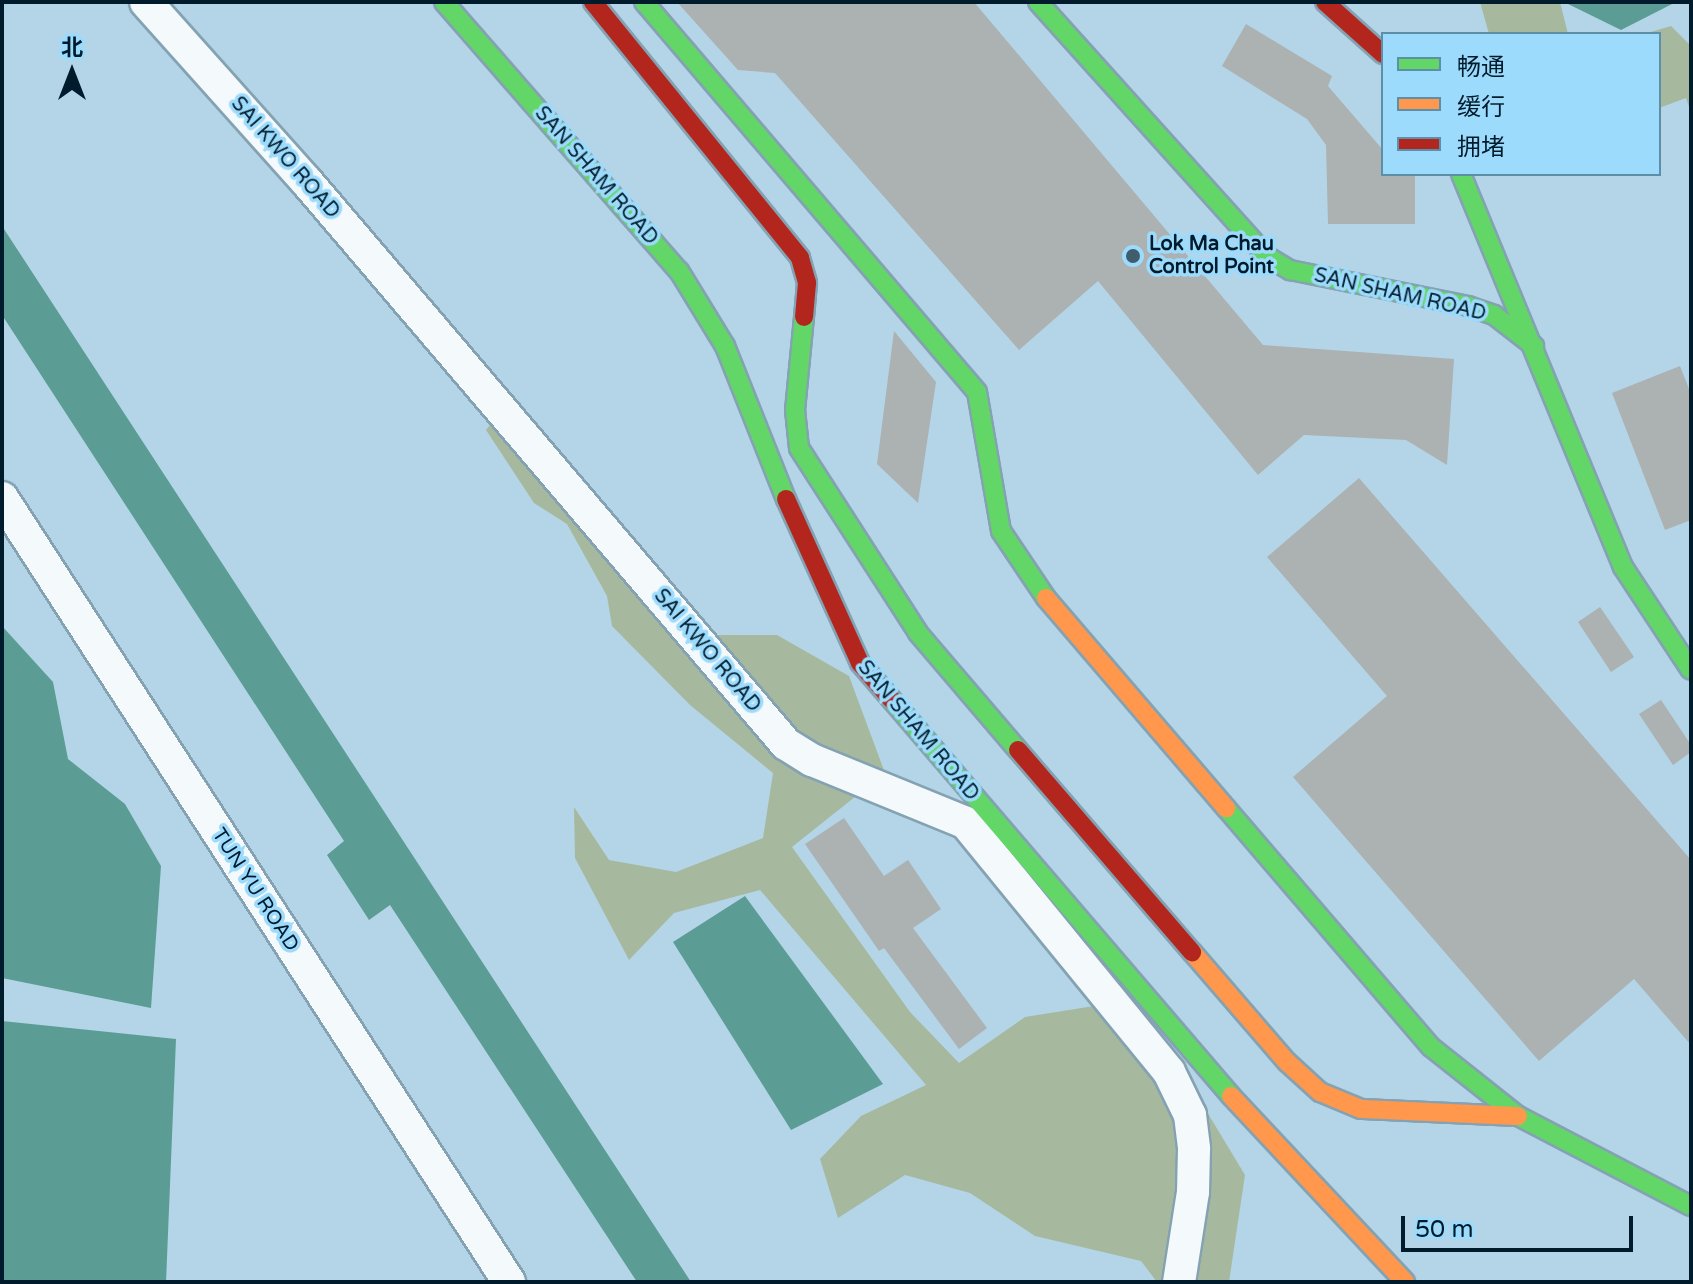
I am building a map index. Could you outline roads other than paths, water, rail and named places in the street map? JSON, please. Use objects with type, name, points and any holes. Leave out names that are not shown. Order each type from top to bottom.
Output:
[{"type":"main road","name":"SAN SHAM ROAD","points":[[444,2],[679,271],[725,346],[773,471],[860,663],[1237,1103],[1405,1282]]},
{"type":"main road","points":[[593,2],[800,258],[807,283],[795,410],[799,448],[918,633],[1287,1062],[1320,1092],[1361,1109],[1518,1116]]},
{"type":"main road","points":[[644,2],[770,144],[977,392],[1001,531],[1025,574],[1431,1047],[1518,1116],[1691,1206]]},
{"type":"main road","name":"SAN SHAM ROAD","points":[[1038,2],[1268,257],[1290,270],[1468,306],[1494,315],[1534,346]]},
{"type":"main road","points":[[1325,2],[1381,52]]},
{"type":"main road","name":"SAN SHAM ROAD","points":[[1462,176],[1623,567],[1691,670]]},
{"type":"street","name":"SAI KWO ROAD","points":[[146,2],[307,182],[786,744],[812,760],[966,823],[1169,1072],[1190,1115],[1194,1149],[1193,1192],[1179,1282]]},
{"type":"street","name":"TUN YU ROAD","points":[[2,498],[509,1282]]},
{"type":"place","name":"Lok Ma Chau Control Point","points":[[1133,256]]}]
